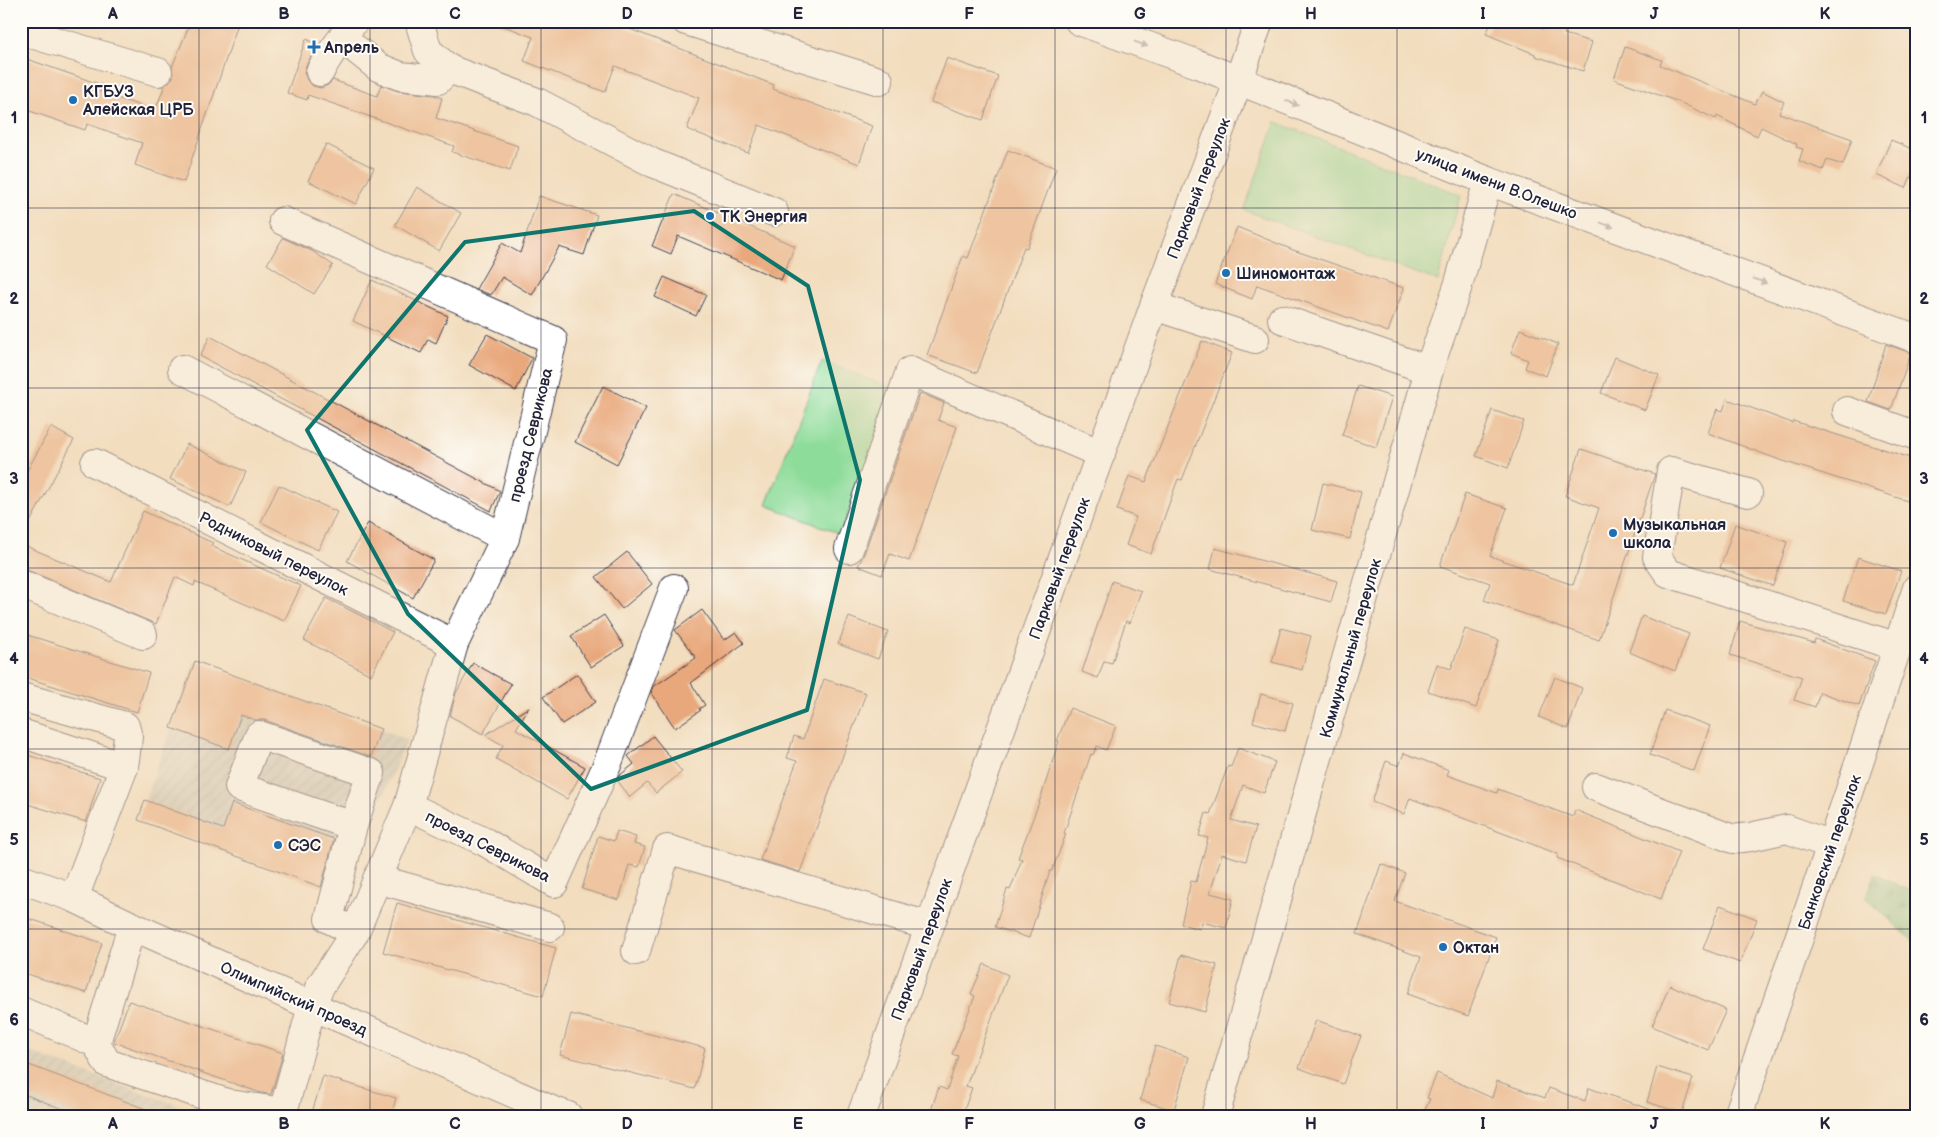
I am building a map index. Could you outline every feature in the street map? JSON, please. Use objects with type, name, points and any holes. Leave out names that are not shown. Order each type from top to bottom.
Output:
[{"type":"street","points":[[419,21],[428,51],[449,69],[537,102],[653,163],[774,212]]},
{"type":"street","name":"улица имени В.Олешко","points":[[1079,21],[1195,63],[1238,82],[1488,181],[1917,339]]},
{"type":"street","name":"Парковый переулок","points":[[861,1116],[1259,21]]},
{"type":"street","points":[[693,23],[880,81]]},
{"type":"street","points":[[320,72],[327,56],[349,30],[378,67],[400,76],[438,80],[449,69]]},
{"type":"street","points":[[21,31],[158,72]]},
{"type":"street","name":"Коммунальный переулок","points":[[1215,1116],[1429,370],[1458,286],[1488,181]]},
{"type":"street","name":"проезд Севрикова","points":[[281,1114],[312,1006],[319,988],[355,932],[408,806],[454,644],[505,538],[553,340],[283,221]]},
{"type":"street","points":[[1154,306],[1255,339]]},
{"type":"street","points":[[1282,319],[1429,370]]},
{"type":"street","points":[[182,369],[505,538]]},
{"type":"street","points":[[849,549],[910,371],[1101,454]]},
{"type":"street","points":[[1847,411],[1917,436]]},
{"type":"street","name":"Родниковый переулок","points":[[95,463],[454,644]]},
{"type":"street","points":[[1748,493],[1670,471],[1657,557],[1668,573],[1898,647]]},
{"type":"street","points":[[21,584],[143,635]]},
{"type":"street","name":"проезд Севрикова","points":[[408,806],[485,842],[554,883],[607,765],[674,588]]},
{"type":"street","name":"Банковский переулок","points":[[1738,1116],[1917,588]]},
{"type":"street","points":[[21,697],[125,726],[128,737],[124,767],[74,898]]},
{"type":"street","points":[[21,733],[124,767]]},
{"type":"street","points":[[353,826],[239,787],[259,735],[372,773],[353,826],[329,919],[355,932]]},
{"type":"street","points":[[1596,787],[1733,839],[1787,829],[1831,845]]},
{"type":"street","points":[[636,951],[667,849],[929,926]]},
{"type":"street","name":"Олимпийский проезд","points":[[21,879],[74,898],[132,926],[558,1114]]},
{"type":"street","points":[[377,879],[550,926]]},
{"type":"street","points":[[96,1043],[132,926]]},
{"type":"street","points":[[21,1011],[96,1043],[107,1063],[230,1104],[281,1114]]},
{"type":"highlighted area","points":[[694,211],[808,286],[860,480],[807,710],[591,789],[408,614],[307,430],[465,242]]},
{"type":"shaded area","points":[[195,661],[407,740],[340,894],[138,820]]},
{"type":"shaded area","points":[[23,1050],[180,1106],[179,1116],[27,1116],[21,1114]]},
{"type":"green space","points":[[1276,122],[1461,195],[1438,281],[1244,210]]},
{"type":"green space","points":[[822,361],[896,390],[840,534],[766,505]]},
{"type":"green space","points":[[1917,683],[1917,732],[1905,708]]},
{"type":"green space","points":[[1875,874],[1917,894],[1917,945],[1866,898]]},
{"type":"building","name":"КГБУЗ Алейская ЦРБ","points":[[191,21],[239,21],[184,182],[135,165],[142,143],[87,124],[85,130],[21,108],[21,57],[102,85],[100,92],[155,111],[165,85],[173,77],[172,67]]},
{"type":"building","points":[[496,21],[609,21],[774,85],[773,89],[872,126],[859,164],[759,125],[748,153],[687,129],[699,98],[615,66],[605,92],[524,61],[533,37],[496,23]]},
{"type":"building","points":[[1492,21],[1524,21],[1543,29],[1545,21],[1568,21],[1564,34],[1592,42],[1583,71],[1535,56],[1535,54],[1486,34]]},
{"type":"building","points":[[306,39],[318,44],[304,72],[307,80],[313,86],[321,88],[333,80],[377,96],[381,85],[398,91],[434,95],[442,98],[436,118],[518,146],[510,171],[452,152],[454,146],[308,95],[307,100],[287,93]]},
{"type":"building","points":[[1625,47],[1662,60],[1660,65],[1755,104],[1762,91],[1784,102],[1779,113],[1852,139],[1843,165],[1827,160],[1823,170],[1799,161],[1803,149],[1796,147],[1797,144],[1761,127],[1757,136],[1717,116],[1716,119],[1679,102],[1614,79]]},
{"type":"building","points":[[947,58],[998,76],[983,120],[931,102]]},
{"type":"building","points":[[1891,140],[1917,151],[1917,162],[1906,188],[1876,175]]},
{"type":"building","points":[[326,144],[374,168],[356,204],[308,181]]},
{"type":"building","points":[[1008,150],[1056,168],[1027,248],[1024,247],[977,373],[927,355],[963,256],[968,258]]},
{"type":"building","points":[[417,187],[461,213],[439,251],[395,225]]},
{"type":"building","points":[[674,194],[795,246],[781,280],[678,236],[671,254],[652,246]]},
{"type":"building","points":[[539,196],[597,215],[584,255],[559,247],[532,295],[502,277],[491,295],[476,289],[502,243],[520,253]]},
{"type":"building","points":[[1237,227],[1293,250],[1404,288],[1388,332],[1257,285],[1252,299],[1215,284]]},
{"type":"building","points":[[283,238],[312,251],[333,265],[314,294],[267,264]]},
{"type":"building","points":[[664,277],[706,295],[696,316],[655,297]]},
{"type":"building","points":[[372,280],[448,316],[436,343],[428,339],[421,353],[353,321]]},
{"type":"building","points":[[1520,329],[1558,344],[1546,376],[1525,368],[1528,360],[1511,353]]},
{"type":"building","points":[[487,334],[532,358],[516,391],[469,365]]},
{"type":"building","points":[[210,336],[500,491],[491,511],[200,356]]},
{"type":"building","points":[[1202,341],[1232,353],[1182,480],[1178,479],[1151,554],[1126,545],[1136,517],[1117,510],[1129,476],[1146,482]]},
{"type":"building","points":[[1886,344],[1911,353],[1891,410],[1868,402]]},
{"type":"building","points":[[1615,357],[1659,375],[1645,410],[1601,393]]},
{"type":"building","points":[[603,386],[646,408],[617,464],[575,442]]},
{"type":"building","points":[[1358,386],[1392,397],[1376,447],[1342,435]]},
{"type":"building","points":[[920,393],[944,403],[938,420],[957,427],[909,561],[890,554],[882,575],[858,566],[864,554]]},
{"type":"building","points":[[1727,399],[1792,423],[1793,421],[1917,460],[1917,504],[1777,459],[1708,433],[1717,409],[1723,411]]},
{"type":"building","points":[[1492,410],[1524,421],[1508,468],[1476,456]]},
{"type":"building","points":[[51,427],[74,440],[21,539],[21,482]]},
{"type":"building","points":[[187,444],[246,472],[230,507],[170,479]]},
{"type":"building","name":"Музыкальная школа","points":[[1581,449],[1655,474],[1599,640],[1484,600],[1490,583],[1440,566],[1465,494],[1507,508],[1490,556],[1573,585],[1599,508],[1565,496]]},
{"type":"building","points":[[1323,483],[1361,492],[1350,539],[1312,530]]},
{"type":"building","points":[[279,485],[337,512],[318,550],[261,522]]},
{"type":"building","points":[[143,511],[213,543],[211,546],[301,586],[284,621],[195,582],[194,586],[175,577],[156,624],[21,569],[21,544],[111,582]]},
{"type":"building","points":[[368,523],[434,560],[413,598],[347,561]]},
{"type":"building","points":[[1735,524],[1787,542],[1773,586],[1720,568]]},
{"type":"building","points":[[1215,548],[1337,581],[1331,602],[1210,569]]},
{"type":"building","points":[[627,552],[652,584],[622,609],[596,577]]},
{"type":"building","points":[[1858,557],[1901,571],[1886,614],[1843,601]]},
{"type":"building","points":[[1112,581],[1141,591],[1130,623],[1126,621],[1112,663],[1104,661],[1098,678],[1082,672]]},
{"type":"building","points":[[326,598],[393,632],[371,675],[304,640]]},
{"type":"building","points":[[702,610],[724,640],[736,632],[744,643],[691,683],[705,705],[699,709],[701,710],[675,728],[651,692],[653,687],[696,658],[675,630]]},
{"type":"building","points":[[604,615],[624,646],[591,667],[571,636]]},
{"type":"building","points":[[1642,616],[1689,634],[1675,671],[1629,652]]},
{"type":"building","points":[[849,617],[888,632],[878,659],[838,644]]},
{"type":"building","points":[[1740,621],[1814,643],[1815,639],[1875,661],[1859,706],[1820,692],[1815,707],[1794,700],[1802,677],[1730,655]]},
{"type":"building","points":[[1281,628],[1311,636],[1302,670],[1272,662]]},
{"type":"building","points":[[1465,629],[1499,640],[1476,708],[1428,691],[1437,664],[1451,669]]},
{"type":"building","points":[[21,633],[149,673],[137,712],[21,676]]},
{"type":"building","points":[[195,661],[381,729],[371,757],[264,720],[255,720],[241,715],[229,749],[171,728]]},
{"type":"building","points":[[473,663],[511,684],[483,734],[450,716],[456,693]]},
{"type":"building","points":[[577,674],[596,702],[562,724],[543,697]]},
{"type":"building","points":[[1555,677],[1582,688],[1568,729],[1539,717]]},
{"type":"building","points":[[824,679],[866,693],[800,872],[760,860],[797,761],[787,758],[794,736],[803,739]]},
{"type":"building","points":[[1261,694],[1293,703],[1285,731],[1253,722]]},
{"type":"building","points":[[529,707],[516,729],[585,767],[567,799],[496,759],[503,745],[485,735]]},
{"type":"building","points":[[1070,708],[1116,726],[1106,750],[1097,746],[1093,755],[1091,754],[1064,833],[1066,834],[1052,871],[1050,871],[1029,938],[995,927],[1007,889],[1010,890],[1022,859],[1018,858],[1041,797],[1059,741],[1057,741]]},
{"type":"building","points":[[1665,710],[1710,726],[1694,771],[1650,755]]},
{"type":"building","points":[[653,736],[682,772],[656,793],[647,783],[630,797],[617,780],[619,776],[634,764],[628,756]]},
{"type":"building","points":[[1238,748],[1275,762],[1264,793],[1243,785],[1231,820],[1256,827],[1246,861],[1222,854],[1210,893],[1233,899],[1226,928],[1202,922],[1200,929],[1181,924],[1191,881],[1196,882],[1208,838],[1199,836],[1206,813],[1210,814],[1228,766],[1231,767]]},
{"type":"building","points":[[21,753],[100,778],[86,822],[21,802]]},
{"type":"building","points":[[1404,753],[1449,770],[1447,775],[1497,793],[1498,789],[1573,817],[1575,810],[1679,852],[1661,899],[1557,858],[1558,854],[1410,798],[1404,814],[1372,802],[1386,761],[1399,766]]},
{"type":"building","name":"СЭС","points":[[145,800],[223,829],[232,803],[334,839],[321,887],[138,820]]},
{"type":"building","points":[[617,831],[636,837],[634,844],[645,847],[639,867],[629,865],[619,900],[582,889],[598,836],[614,841]]},
{"type":"building","name":"Октан","points":[[1381,864],[1405,873],[1395,901],[1496,937],[1468,1016],[1408,994],[1421,957],[1357,934]]},
{"type":"building","points":[[397,903],[556,948],[543,996],[383,952]]},
{"type":"building","points":[[1720,905],[1757,919],[1740,963],[1703,949]]},
{"type":"building","points":[[21,916],[102,943],[86,993],[21,972]]},
{"type":"building","points":[[1181,955],[1217,965],[1205,1012],[1169,1002]]},
{"type":"building","points":[[984,964],[1008,975],[966,1086],[972,1088],[962,1116],[929,1116],[939,1087],[947,1090],[958,1056],[952,1054],[975,996],[971,994]]},
{"type":"building","points":[[1670,985],[1726,1010],[1708,1050],[1652,1026]]},
{"type":"building","points":[[129,1001],[283,1053],[271,1094],[261,1093],[114,1042]]},
{"type":"building","points":[[571,1014],[705,1048],[695,1089],[560,1055]]},
{"type":"building","points":[[1316,1020],[1361,1036],[1343,1084],[1299,1068]]},
{"type":"building","points":[[1155,1046],[1189,1057],[1174,1110],[1140,1100]]},
{"type":"building","points":[[21,1062],[159,1114],[159,1116],[81,1116],[21,1093]]},
{"type":"building","points":[[1657,1067],[1693,1078],[1682,1113],[1647,1102]]},
{"type":"building","points":[[1437,1073],[1492,1098],[1497,1081],[1545,1098],[1549,1088],[1585,1101],[1589,1088],[1661,1113],[1660,1116],[1422,1116],[1430,1099],[1427,1098]]},
{"type":"building","points":[[323,1076],[396,1098],[391,1116],[311,1116]]},
{"type":"place","name":"Апрель","points":[[314,47]]},
{"type":"place","name":"КГБУЗ Алейская ЦРБ","points":[[73,100]]},
{"type":"place","name":"ТК Энергия","points":[[710,216]]},
{"type":"place","name":"Шиномонтаж","points":[[1226,273]]},
{"type":"place","name":"Музыкальная школа","points":[[1613,533]]},
{"type":"place","name":"СЭС","points":[[278,845]]},
{"type":"place","name":"Октан","points":[[1443,947]]}]
